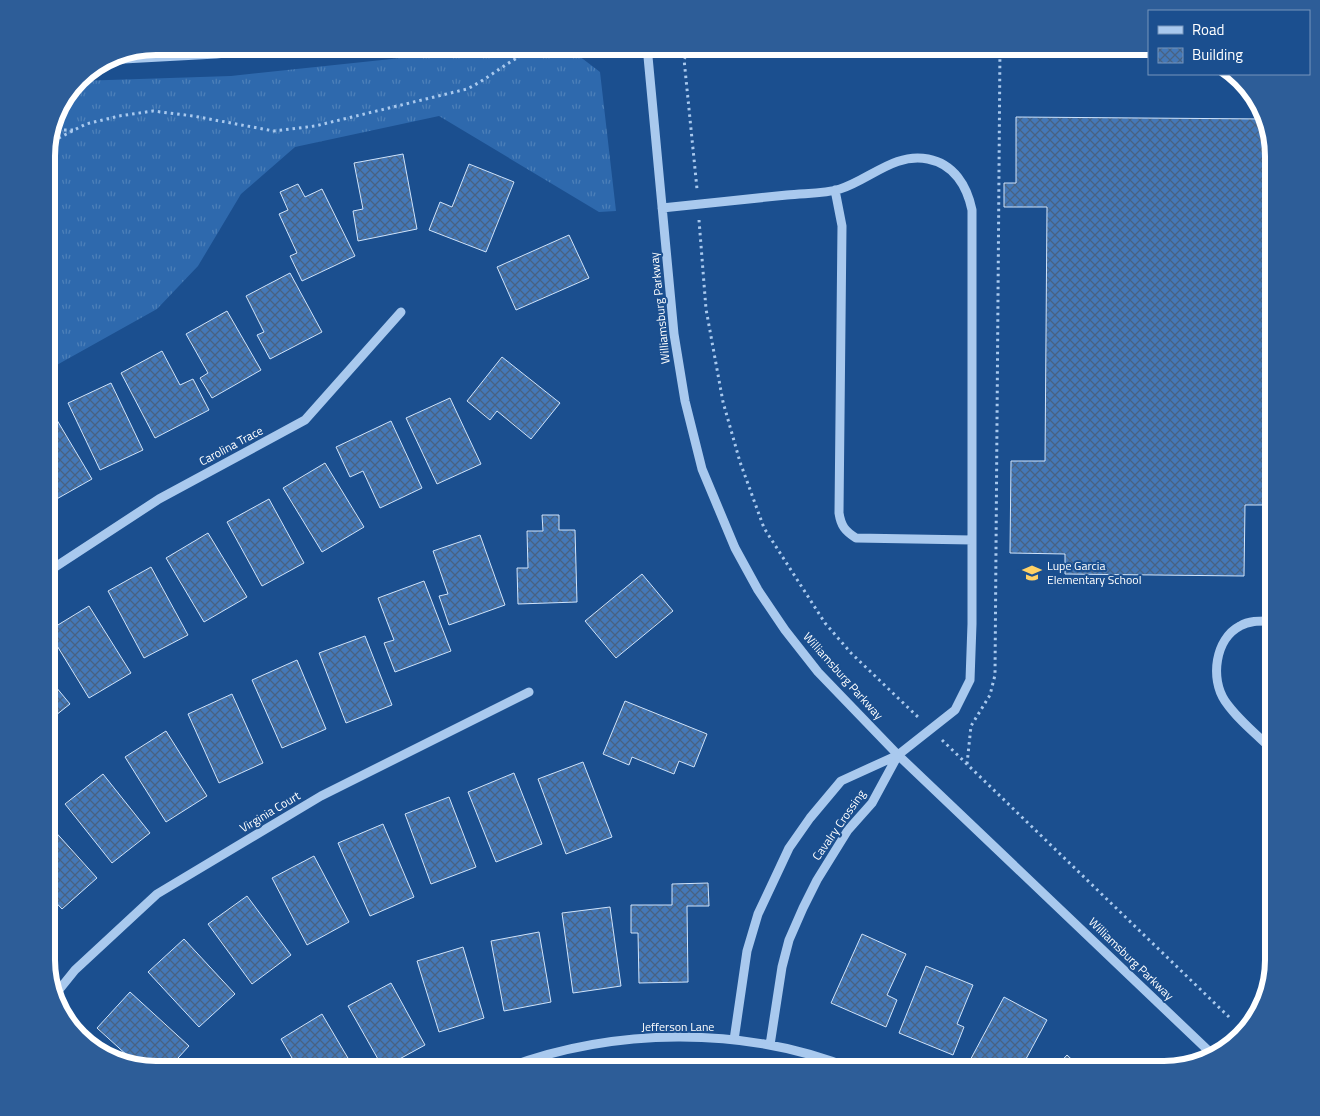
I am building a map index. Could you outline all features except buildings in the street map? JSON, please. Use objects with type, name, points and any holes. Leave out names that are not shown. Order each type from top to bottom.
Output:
[{"type":"street","points":[[129,59],[198,55]]},
{"type":"street","name":"Williamsburg Parkway","points":[[648,55],[678,365],[702,468],[735,548],[758,590],[785,630],[818,672],[898,755],[1209,1051]]},
{"type":"street","points":[[662,208],[835,190],[901,160],[914,158],[928,159],[942,164],[963,183],[969,196],[972,210],[970,680],[955,710],[898,755]]},
{"type":"street","points":[[835,190],[842,226],[840,524],[856,538],[972,540]]},
{"type":"street","name":"Carolina Trace","points":[[55,567],[159,499],[306,420],[402,312]]},
{"type":"street","points":[[1265,621],[1252,621],[1239,626],[1227,637],[1219,650],[1217,666],[1217,686],[1224,700],[1234,713],[1265,742]]},
{"type":"street","name":"Virginia Court","points":[[59,989],[75,970],[157,894],[320,796],[529,692]]},
{"type":"street","name":"Cavalry Crossing","points":[[734,1040],[747,951],[758,914],[789,848],[810,818],[842,781],[898,755]]},
{"type":"street","name":"Cavalry Crossing","points":[[770,1045],[782,967],[789,940],[803,908],[817,880],[848,830],[872,803],[898,755]]},
{"type":"street","name":"Jefferson Lane","points":[[527,1061],[551,1053],[626,1040],[695,1038],[734,1040],[770,1045],[828,1061]]},
{"type":"path","points":[[56,139],[86,124],[119,116],[154,111],[274,131],[315,126],[467,89],[524,55]]},
{"type":"path","points":[[687,55],[684,59],[706,309],[723,402],[740,462],[764,528],[825,623],[851,653],[1240,1026]]},
{"type":"path","points":[[967,764],[971,726],[990,695],[994,675],[1000,55]]},
{"type":"path","points":[[58,130],[74,130]]},
{"type":"green space","points":[[430,55],[578,55],[600,72],[616,211],[599,212],[439,116],[295,147],[241,194],[198,266],[157,309],[55,366],[55,149],[58,130],[68,105],[88,81],[231,76]]},
{"type":"place","name":"Lupe Garcia Elementary School","points":[[1032,573]]}]
